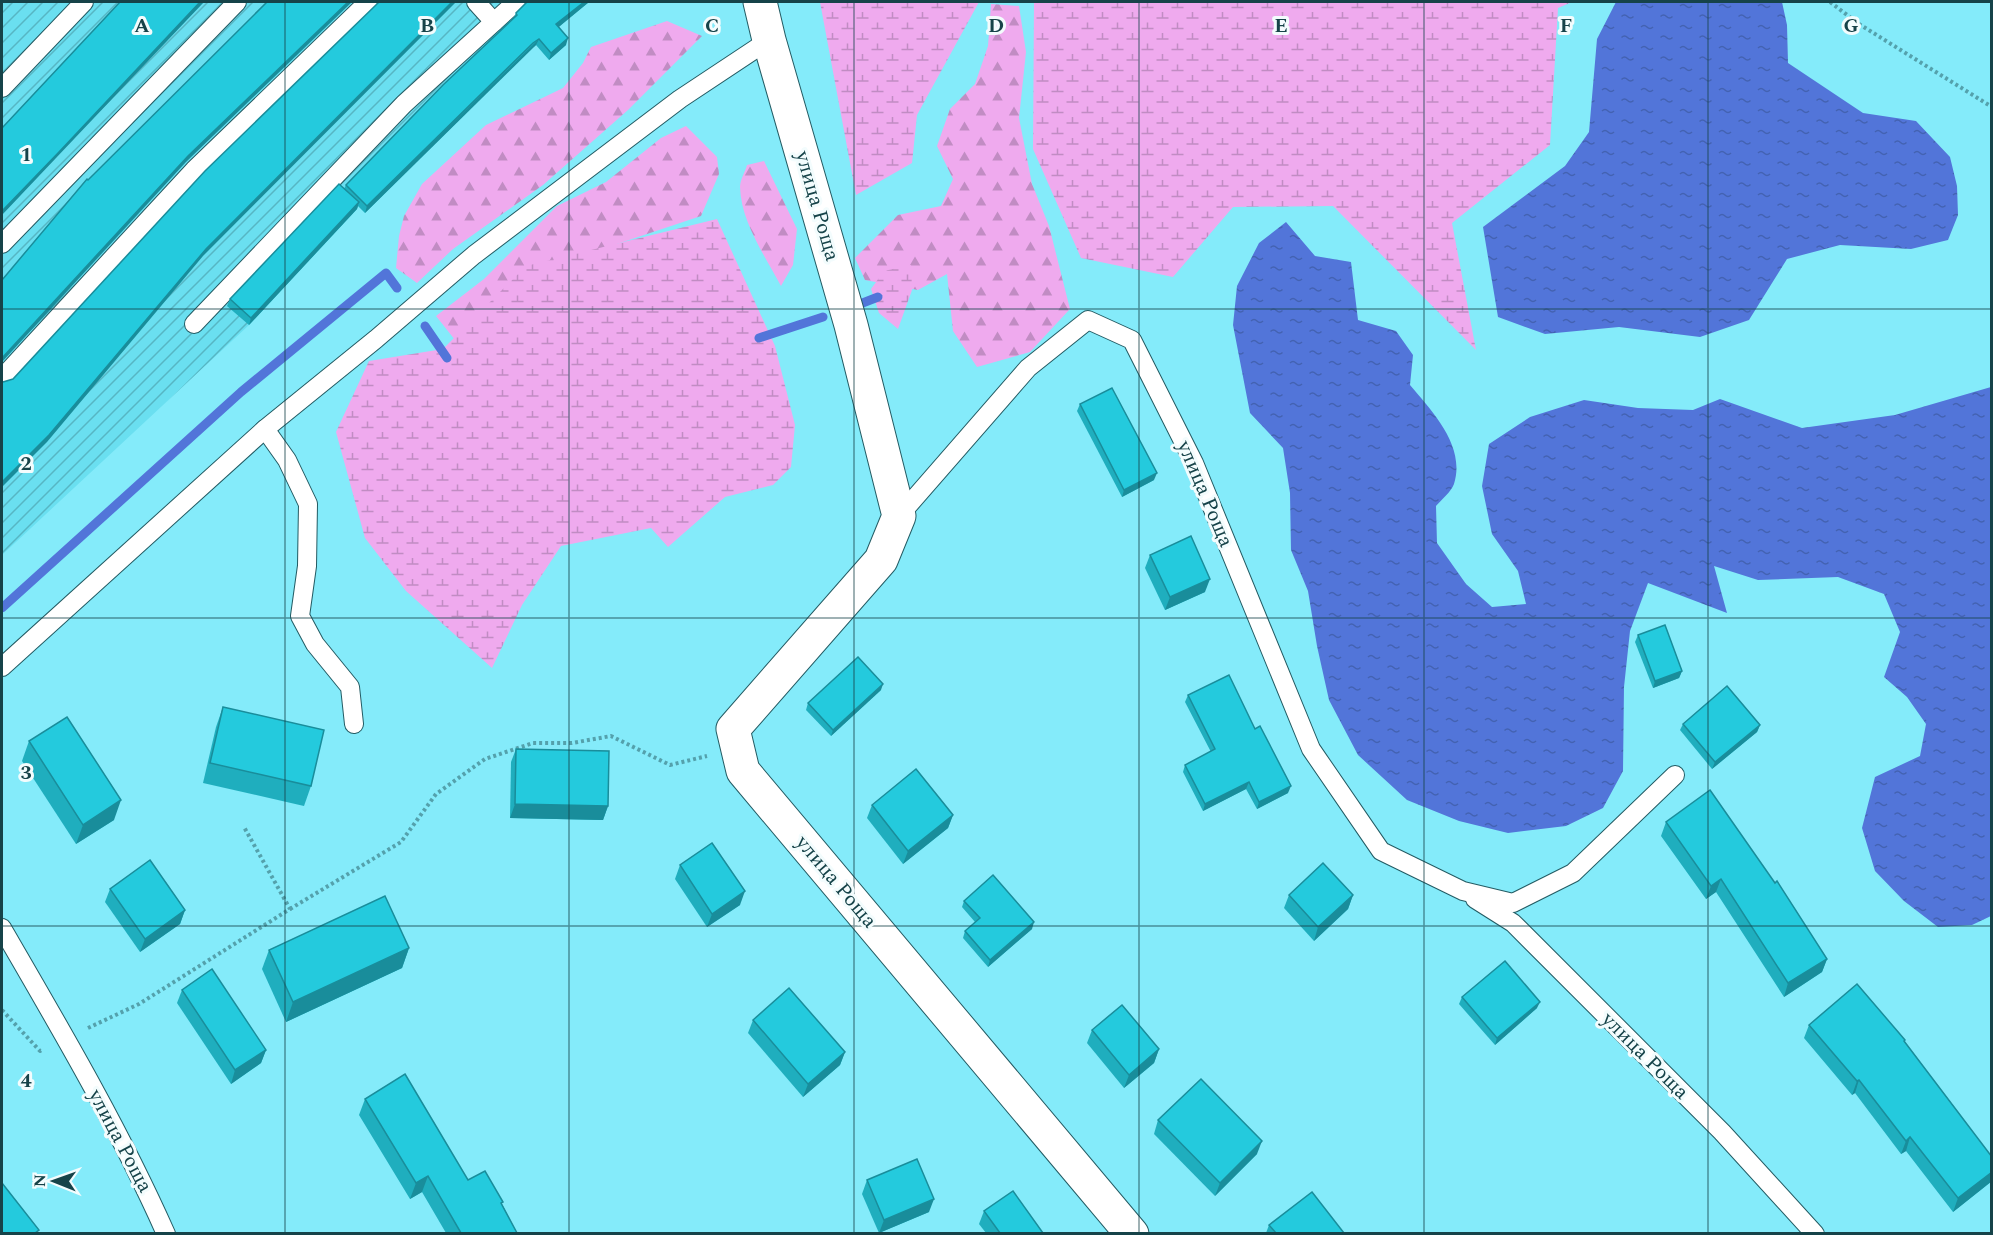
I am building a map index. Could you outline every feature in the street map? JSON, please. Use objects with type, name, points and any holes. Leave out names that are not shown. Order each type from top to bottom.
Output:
[{"type":"street","name":"улица Роща","points":[[760,2],[851,324],[899,516],[881,560],[734,729],[743,771],[1132,1233]]},
{"type":"lane","points":[[2,88],[84,2]]},
{"type":"lane","points":[[2,244],[237,2]]},
{"type":"lane","points":[[2,378],[194,170],[368,2]]},
{"type":"lane","points":[[476,2],[494,22]]},
{"type":"lane","points":[[194,324],[404,104],[516,2]]},
{"type":"lane","points":[[2,667],[265,429],[376,339],[474,255],[680,99],[769,40]]},
{"type":"lane","name":"улица Роща","points":[[899,516],[1028,368],[1088,320],[1132,340],[1194,463],[1311,749],[1381,851],[1463,891],[1513,923],[1722,1132],[1815,1233]]},
{"type":"lane","points":[[265,429],[287,460],[308,504],[307,566],[300,616],[315,644],[350,687],[354,724]]},
{"type":"lane","name":"улица Роща","points":[[1463,891],[1513,903],[1573,873],[1675,775]]},
{"type":"lane","name":"улица Роща","points":[[2,928],[145,1187],[166,1233]]},
{"type":"path","points":[[1830,2],[1859,24],[1992,107]]},
{"type":"path","points":[[2,1010],[40,1051],[68,1045],[139,1004],[401,842],[436,794],[485,759],[533,742],[573,743],[611,736],[670,765],[738,748]]},
{"type":"path","points":[[244,827],[290,909]]},
{"type":"shaded area","points":[[2,2],[589,2],[530,50],[460,119],[358,207],[249,325],[2,555]]},
{"type":"green space","points":[[820,2],[979,2],[917,115],[912,163],[856,195]]},
{"type":"green space","points":[[1034,2],[1572,2],[1558,8],[1550,145],[1452,223],[1476,350],[1333,206],[1233,207],[1173,277],[1081,258],[1033,149]]},
{"type":"green space","points":[[991,4],[1019,6],[1026,52],[1019,118],[1032,184],[1049,226],[1070,309],[1030,352],[977,367],[953,331],[947,274],[918,290],[865,280],[855,258],[898,215],[941,206],[953,179],[937,146],[950,109],[975,84],[988,46]]},
{"type":"green space","points":[[667,21],[702,36],[628,110],[543,185],[453,249],[417,283],[396,268],[399,236],[404,216],[422,184],[486,125],[563,88],[583,63],[591,47]]},
{"type":"green space","points":[[686,126],[717,157],[719,174],[701,216],[617,244],[459,345],[436,316],[484,279],[557,206],[606,182],[661,138]]},
{"type":"green space","points":[[764,161],[797,229],[793,265],[781,286],[749,226],[741,200],[740,184],[747,165]]},
{"type":"green space","points":[[717,219],[775,346],[795,425],[791,467],[773,485],[725,497],[668,547],[651,528],[561,546],[522,605],[492,668],[406,591],[365,538],[336,432],[369,361],[443,349],[526,266]]},
{"type":"green space","points":[[911,265],[912,290],[898,329],[879,313],[871,289],[884,271]]},
{"type":"water","points":[[1616,2],[1782,2],[1787,25],[1788,63],[1863,113],[1916,121],[1950,157],[1957,186],[1958,215],[1948,240],[1911,249],[1840,245],[1787,259],[1749,320],[1700,337],[1619,327],[1545,334],[1498,317],[1483,227],[1565,166],[1589,132],[1597,39]]},
{"type":"water","points":[[1286,222],[1315,256],[1351,262],[1358,320],[1396,331],[1413,355],[1410,385],[1445,430],[1455,456],[1454,484],[1436,506],[1437,543],[1466,584],[1492,607],[1526,604],[1518,571],[1492,534],[1482,486],[1489,444],[1530,417],[1584,400],[1638,408],[1693,410],[1720,399],[1802,428],[1895,415],[1991,387],[1991,916],[1972,925],[1938,927],[1904,901],[1875,871],[1862,828],[1875,777],[1920,756],[1926,724],[1907,697],[1884,677],[1900,632],[1884,594],[1838,577],[1758,580],[1714,566],[1727,613],[1648,583],[1630,631],[1624,687],[1623,771],[1603,808],[1566,826],[1508,833],[1459,821],[1407,800],[1358,755],[1329,700],[1308,591],[1291,550],[1290,493],[1283,448],[1250,413],[1233,325],[1237,286],[1259,243]]},
{"type":"building","points":[[120,2],[200,2],[2,211],[2,128]]},
{"type":"building","points":[[267,2],[348,2],[188,156],[2,358],[2,280],[87,179]]},
{"type":"building","points":[[379,2],[452,2],[206,249],[49,435],[2,482],[2,382],[13,379],[205,171]]},
{"type":"building","points":[[527,2],[584,2],[556,24],[568,38],[551,53],[539,39],[533,43],[367,206],[346,185],[443,85],[517,15],[516,13]]},
{"type":"building","points":[[339,184],[359,202],[251,318],[230,299]]},
{"type":"building","points":[[1112,388],[1157,473],[1124,490],[1080,404]]},
{"type":"building","points":[[1191,536],[1210,579],[1170,597],[1150,555]]},
{"type":"building","points":[[1665,625],[1682,671],[1655,681],[1638,635]]},
{"type":"building","points":[[858,657],[883,684],[833,730],[808,703]]},
{"type":"building","points":[[1229,675],[1255,729],[1260,726],[1291,786],[1259,802],[1249,782],[1205,804],[1185,765],[1215,749],[1188,695]]},
{"type":"building","points":[[1727,686],[1760,725],[1715,762],[1683,724]]},
{"type":"building","points":[[223,707],[324,730],[311,786],[210,763]]},
{"type":"building","points":[[67,717],[121,800],[83,825],[29,741]]},
{"type":"building","points":[[516,749],[609,751],[608,806],[515,804]]},
{"type":"building","points":[[916,769],[953,815],[908,851],[872,805]]},
{"type":"building","points":[[1710,790],[1775,883],[1777,881],[1827,959],[1788,983],[1721,879],[1711,886],[1666,822]]},
{"type":"building","points":[[712,843],[745,891],[712,914],[680,865]]},
{"type":"building","points":[[150,860],[185,910],[145,939],[110,889]]},
{"type":"building","points":[[1323,863],[1353,895],[1318,927],[1289,895]]},
{"type":"building","points":[[993,875],[1034,922],[990,960],[965,931],[980,918],[964,901]]},
{"type":"building","points":[[385,896],[409,948],[293,1002],[269,950]]},
{"type":"building","points":[[1505,961],[1540,1002],[1497,1038],[1462,997]]},
{"type":"building","points":[[212,969],[266,1050],[235,1070],[182,990]]},
{"type":"building","points":[[1857,984],[1905,1040],[1992,1157],[1992,1172],[1958,1198],[1910,1137],[1906,1141],[1859,1080],[1857,1081],[1809,1025]]},
{"type":"building","points":[[789,988],[845,1052],[808,1084],[753,1020]]},
{"type":"building","points":[[1122,1005],[1159,1049],[1129,1075],[1092,1030]]},
{"type":"building","points":[[405,1074],[468,1180],[485,1171],[517,1233],[461,1233],[428,1176],[416,1183],[365,1099]]},
{"type":"building","points":[[1201,1079],[1262,1141],[1220,1183],[1158,1120]]},
{"type":"building","points":[[917,1159],[934,1199],[884,1220],[867,1180]]},
{"type":"building","points":[[2,1183],[39,1230],[35,1233],[2,1233]]},
{"type":"building","points":[[1013,1191],[1043,1233],[1000,1233],[984,1211]]},
{"type":"building","points":[[1312,1192],[1344,1233],[1276,1233],[1269,1225]]},
{"type":"waterway","points":[[2,608],[241,392],[386,273],[397,288]]},
{"type":"waterway","points":[[860,304],[878,297]]},
{"type":"waterway","points":[[759,338],[823,317]]},
{"type":"waterway","points":[[425,326],[447,358]]}]
